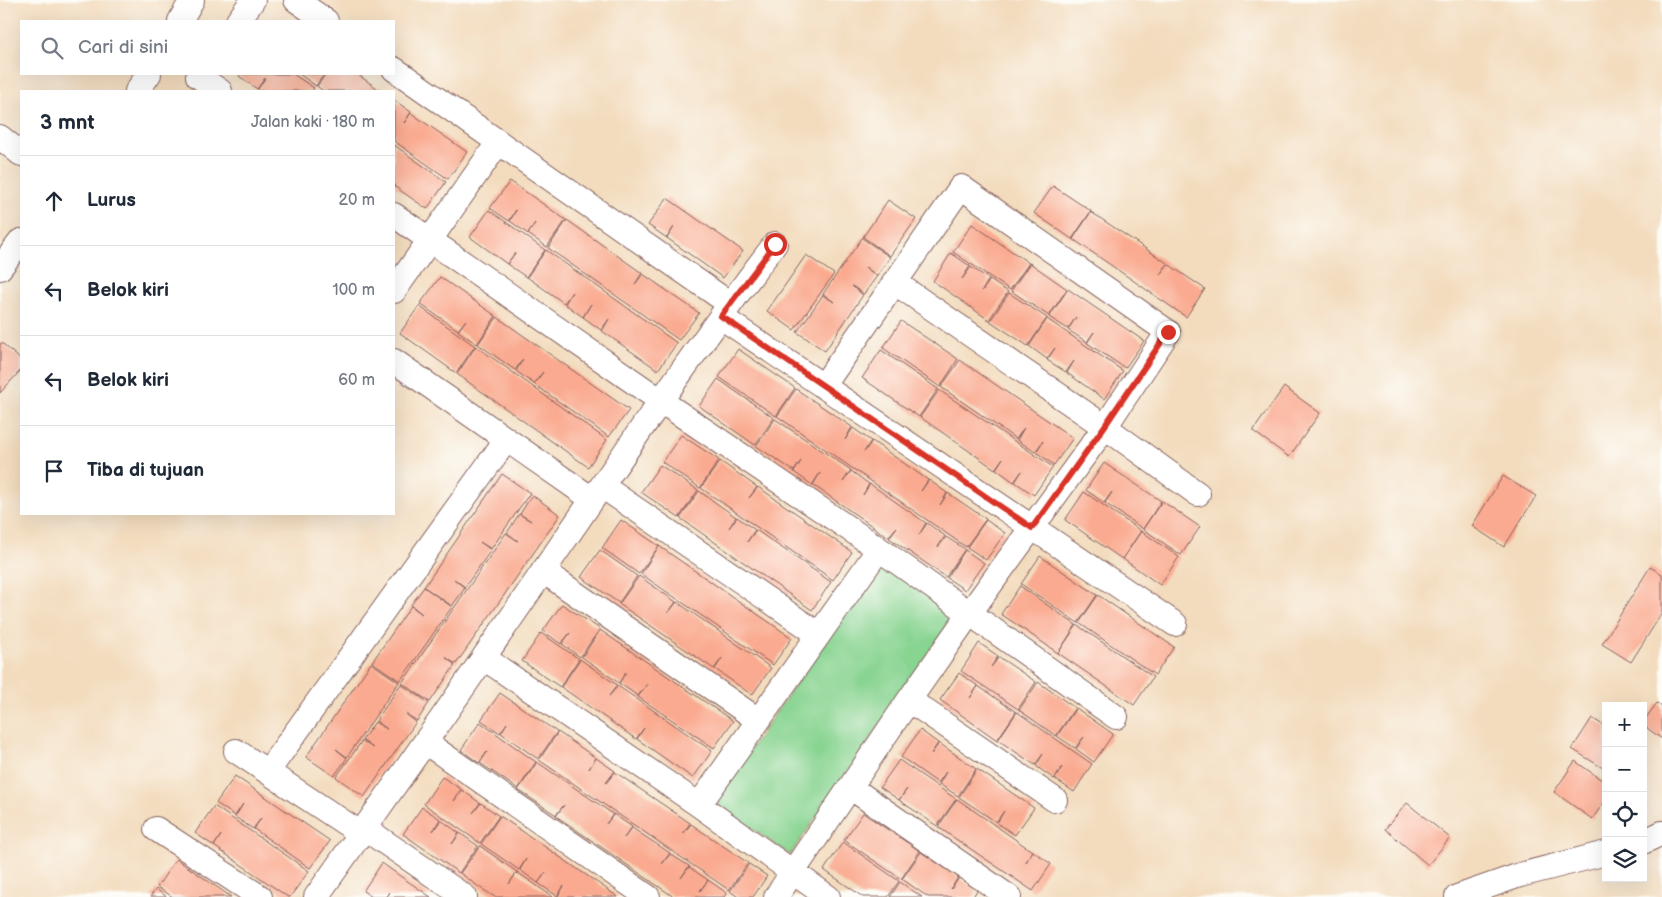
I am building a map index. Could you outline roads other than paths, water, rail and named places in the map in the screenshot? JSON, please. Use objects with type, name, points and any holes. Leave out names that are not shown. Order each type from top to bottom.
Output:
[{"type":"street","points":[[181,20],[192,0]]},
{"type":"street","points":[[239,20],[253,0]]},
{"type":"street","points":[[296,0],[325,20]]},
{"type":"street","points":[[395,70],[498,143],[824,385],[1175,624]]},
{"type":"street","points":[[138,90],[148,75]]},
{"type":"street","points":[[195,80],[218,90]]},
{"type":"street","points":[[0,137],[20,153]]},
{"type":"street","points":[[395,290],[498,143]]},
{"type":"street","points":[[776,897],[909,700],[1104,427],[1168,332],[961,187],[824,385]]},
{"type":"street","points":[[395,216],[661,401],[879,549],[1116,717]]},
{"type":"street","points":[[0,268],[20,242]]},
{"type":"street","points":[[316,897],[484,658],[597,492],[725,310],[775,244]]},
{"type":"street","points":[[894,282],[1198,494]]},
{"type":"street","points":[[395,362],[506,440],[597,492],[818,634]]},
{"type":"street","points":[[268,771],[506,440]]},
{"type":"street","points":[[699,805],[879,549]]},
{"type":"street","points":[[543,571],[758,720]]},
{"type":"street","points":[[484,658],[699,805],[828,897]]},
{"type":"street","points":[[909,700],[1055,800]]},
{"type":"street","points":[[425,742],[648,897]]},
{"type":"street","points":[[236,751],[465,897]]},
{"type":"street","points":[[850,787],[1009,897]]},
{"type":"street","points":[[156,829],[260,897]]},
{"type":"street","points":[[1647,840],[1662,833]]},
{"type":"street","points":[[1457,897],[1520,874],[1602,854]]}]
